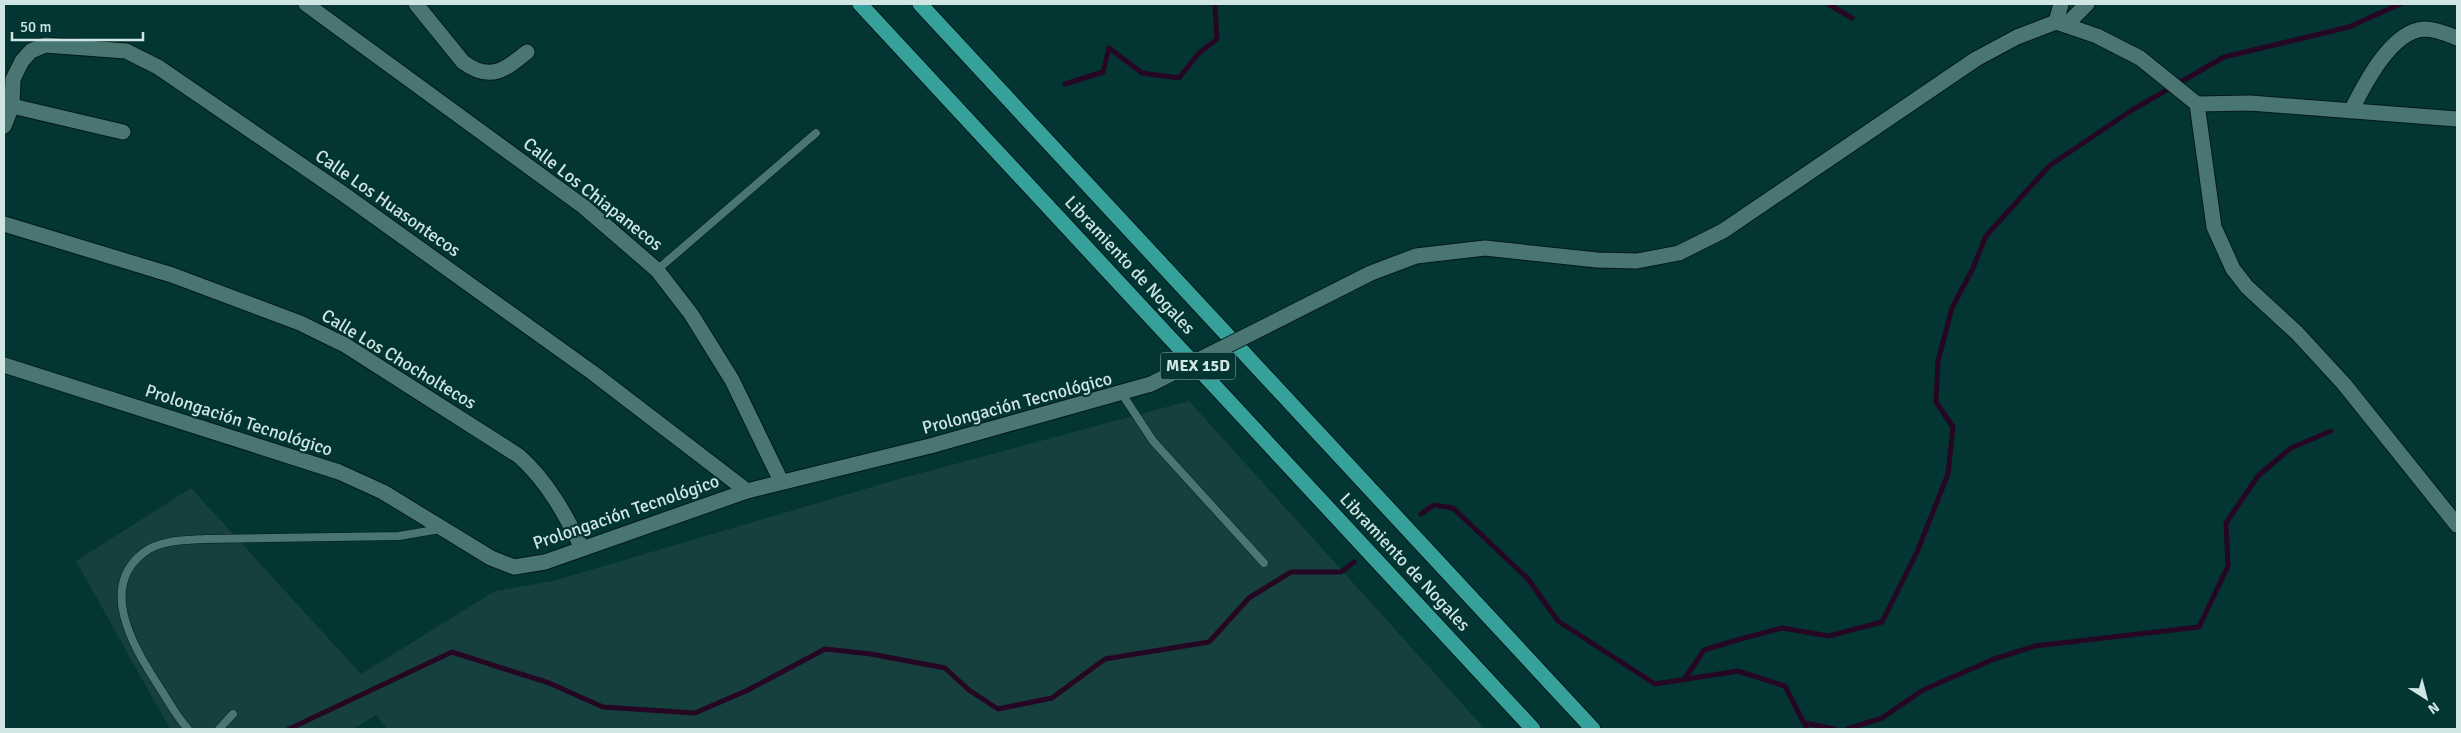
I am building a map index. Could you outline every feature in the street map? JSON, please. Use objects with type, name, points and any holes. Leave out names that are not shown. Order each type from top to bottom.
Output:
[{"type":"highway","name":"Libramiento de Nogales","points":[[860,4],[1534,729]]},
{"type":"highway","name":"Libramiento de Nogales","points":[[920,4],[1593,729]]},
{"type":"street","name":"Calle Los Chiapanecos","points":[[308,4],[584,207],[657,270],[691,314],[732,380],[781,481]]},
{"type":"street","points":[[416,4],[463,62],[472,68],[483,72],[496,73],[508,67],[527,52]]},
{"type":"street","points":[[2061,4],[2061,23]]},
{"type":"street","points":[[2061,23],[2087,4]]},
{"type":"street","points":[[2061,23],[2097,36],[2140,58],[2197,104],[2250,103],[2457,119]]},
{"type":"street","name":"Prolongación Tecnológico","points":[[4,364],[339,472],[383,492],[491,558],[514,567],[544,562],[746,491],[781,481],[930,446],[1122,394],[1151,384],[1371,273],[1424,254],[1485,248],[1597,260],[1637,261],[1679,253],[1723,231],[1976,59],[2017,36],[2061,23]]},
{"type":"street","points":[[2351,111],[2377,66],[2407,34],[2423,29],[2441,31],[2457,38]]},
{"type":"street","name":"Calle Los Huasontecos","points":[[4,126],[12,106],[13,79],[22,61],[31,51],[45,45],[126,51],[158,67],[342,193],[585,367],[746,491]]},
{"type":"street","points":[[2197,104],[2214,227],[2233,269],[2247,286],[2297,333],[2344,384],[2457,525]]},
{"type":"street","points":[[12,106],[123,132]]},
{"type":"street","name":"Calle Los Chocholtecos","points":[[4,224],[172,275],[300,323],[345,345],[519,456],[535,471],[551,492],[582,548]]},
{"type":"lane","points":[[657,270],[816,133]]},
{"type":"lane","points":[[1122,394],[1153,441],[1264,563]]},
{"type":"lane","points":[[188,729],[138,654],[129,634],[121,607],[123,586],[132,563],[150,549],[174,541],[399,536],[442,528]]},
{"type":"lane","points":[[219,729],[233,714]]},
{"type":"shaded area","points":[[1189,401],[1485,729],[387,729],[376,715],[353,729],[170,729],[76,561],[191,488],[361,674],[495,591],[553,581],[899,479]]},
{"type":"waterway","points":[[1065,84],[1103,72],[1109,48],[1142,73],[1179,78],[1198,54],[1217,39],[1215,4]]},
{"type":"waterway","points":[[1828,4],[1852,18]]},
{"type":"waterway","points":[[1684,680],[1704,650],[1737,640],[1782,628],[1829,636],[1882,622],[1917,552],[1948,474],[1953,427],[1936,402],[1938,361],[1952,308],[1973,268],[1986,236],[2049,166],[2132,110],[2224,57],[2349,27],[2400,4]]},
{"type":"waterway","points":[[1847,729],[1882,718],[1923,690],[1994,659],[2035,646],[2199,627],[2228,566],[2226,523],[2258,476],[2291,448],[2331,431]]},
{"type":"waterway","points":[[1421,514],[1434,505],[1453,508],[1528,579],[1558,621],[1655,684],[1738,671],[1785,686],[1807,729]]},
{"type":"waterway","points":[[289,729],[452,652],[549,683],[603,707],[695,713],[748,690],[825,649],[871,654],[945,668],[969,690],[998,709],[1052,698],[1105,659],[1209,642],[1249,598],[1291,572],[1341,572],[1354,562]]},
{"type":"waterway","points":[[1804,723],[1835,729]]}]
